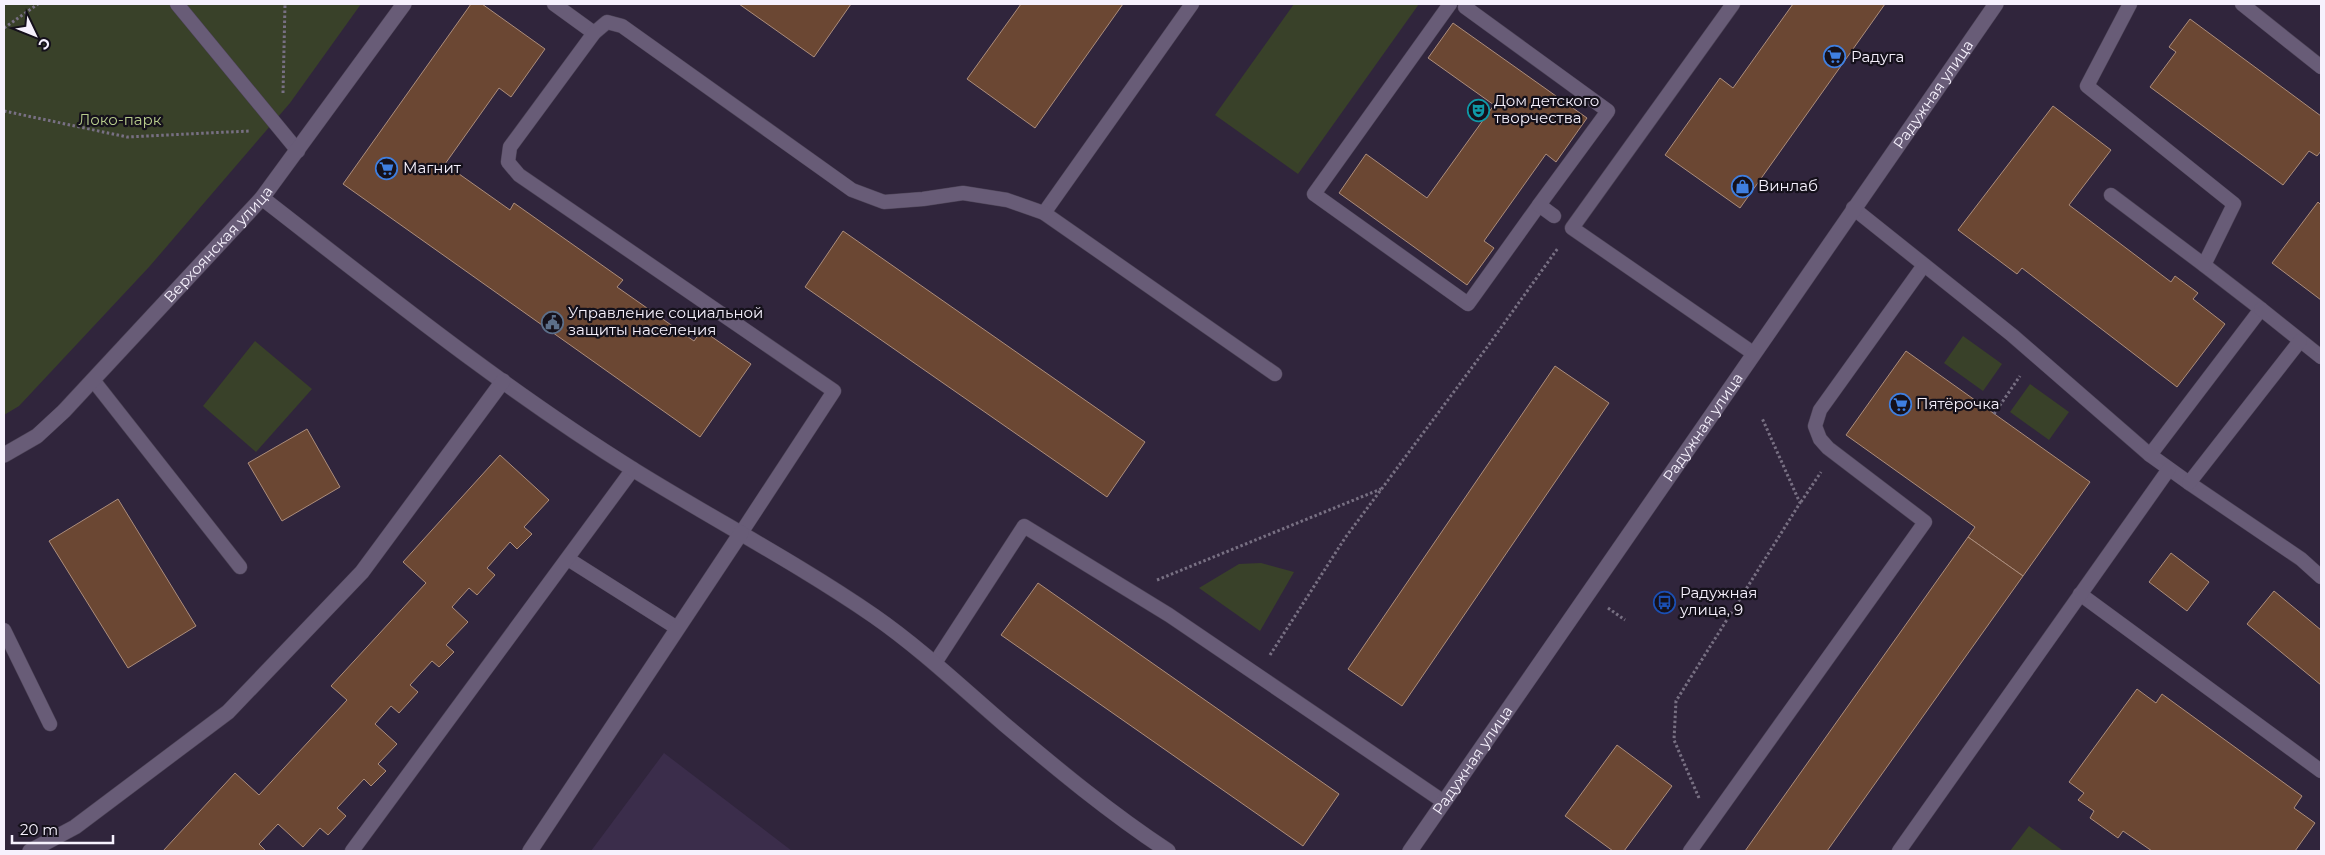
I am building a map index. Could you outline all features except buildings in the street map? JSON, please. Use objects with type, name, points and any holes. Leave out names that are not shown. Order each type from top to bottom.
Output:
[{"type":"street","name":"Верхоянская улица","points":[[4,455],[37,436],[64,411],[262,198],[404,4]]},
{"type":"street","name":"Радужная улица","points":[[1410,851],[1853,208],[1996,4]]},
{"type":"street","points":[[262,198],[503,381],[633,469],[874,616],[935,663],[1034,748],[1132,827],[1168,851]]},
{"type":"street","points":[[30,851],[75,826],[228,712],[362,572],[503,381]]},
{"type":"street","points":[[530,851],[740,533]]},
{"type":"lane","points":[[177,4],[282,129],[298,151]]},
{"type":"lane","points":[[554,4],[594,33]]},
{"type":"lane","points":[[1044,213],[1192,4]]},
{"type":"lane","points":[[1450,4],[1314,194],[1468,304],[1608,111],[1465,5]]},
{"type":"lane","points":[[2130,4],[2087,86],[2234,204],[2204,265]]},
{"type":"lane","points":[[2242,4],[2321,68]]},
{"type":"lane","points":[[1726,6],[1572,228],[1754,353]]},
{"type":"lane","points":[[740,533],[834,391],[520,175],[508,162],[510,146],[594,33],[607,22],[622,26],[852,190],[884,202],[923,200],[963,193],[1007,200],[1044,213],[1275,374]]},
{"type":"lane","points":[[2111,195],[2321,357]]},
{"type":"lane","points":[[1539,205],[1554,216]]},
{"type":"lane","points":[[1853,208],[2035,354],[2150,455],[2301,559],[2321,577]]},
{"type":"lane","points":[[1690,851],[1925,522],[1835,453],[1820,439],[1815,426],[1820,410],[1924,265]]},
{"type":"lane","points":[[2150,455],[2261,309]]},
{"type":"lane","points":[[2189,483],[2300,341]]},
{"type":"lane","points":[[93,380],[240,566]]},
{"type":"lane","points":[[352,851],[633,469]]},
{"type":"lane","points":[[1899,851],[2170,469]]},
{"type":"lane","points":[[935,663],[1024,526],[1130,591],[1258,674],[1444,802]]},
{"type":"lane","points":[[568,559],[677,628]]},
{"type":"lane","points":[[2080,594],[2321,771]]},
{"type":"lane","points":[[4,630],[50,724]]},
{"type":"path","points":[[4,28],[38,4]]},
{"type":"path","points":[[4,111],[127,137],[282,129],[285,4]]},
{"type":"path","points":[[1258,674],[1345,538],[1485,350],[1572,228]]},
{"type":"path","points":[[1994,414],[2035,354]]},
{"type":"path","points":[[1762,418],[1800,503]]},
{"type":"path","points":[[1713,820],[1694,792],[1674,740],[1676,701],[1800,503],[1835,453]]},
{"type":"path","points":[[1130,591],[1382,489]]},
{"type":"shaded area","points":[[664,753],[792,851],[591,851]]},
{"type":"green space","name":"Локо-парк","points":[[4,4],[361,4],[290,103],[149,267],[19,406],[4,415]]},
{"type":"green space","points":[[1294,4],[1419,4],[1298,174],[1215,115]]},
{"type":"green space","points":[[1963,336],[2002,364],[1983,391],[1944,363]]},
{"type":"green space","points":[[255,341],[312,389],[256,452],[203,406]]},
{"type":"green space","points":[[2030,384],[2069,412],[2049,440],[2010,412]]},
{"type":"green space","points":[[1261,563],[1294,572],[1260,631],[1199,588],[1239,564]]},
{"type":"green space","points":[[2029,826],[2062,850],[2010,851]]},
{"type":"place","name":"Радуга","points":[[1835,57]]},
{"type":"place","name":"Дом детского творчества","points":[[1478,110]]},
{"type":"place","name":"Магнит","points":[[387,168]]},
{"type":"place","name":"Винлаб","points":[[1742,186]]},
{"type":"place","name":"Управление социальной защиты населения","points":[[552,322]]},
{"type":"place","name":"Пятёрочка","points":[[1900,404]]},
{"type":"place","name":"Радужная улица, 9","points":[[1664,602]]}]
